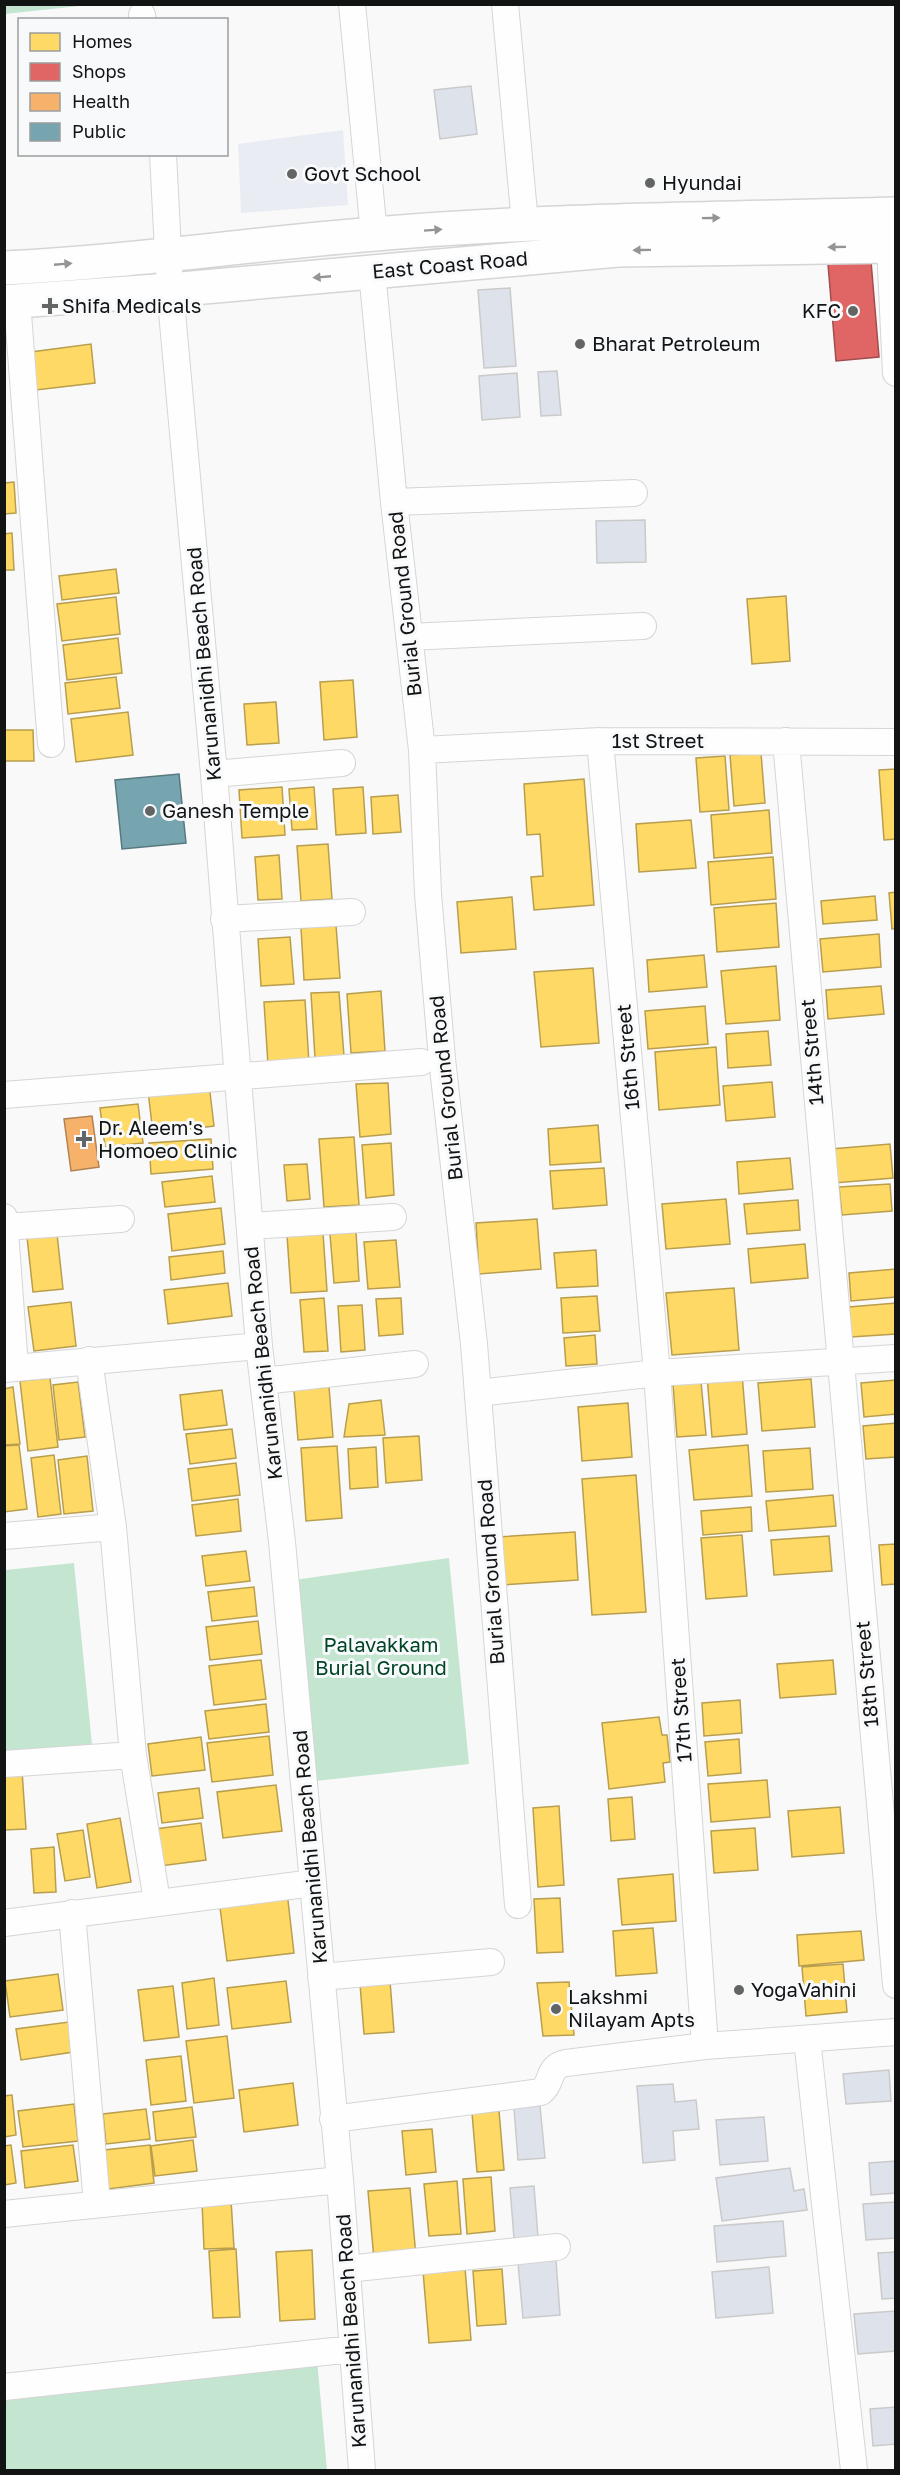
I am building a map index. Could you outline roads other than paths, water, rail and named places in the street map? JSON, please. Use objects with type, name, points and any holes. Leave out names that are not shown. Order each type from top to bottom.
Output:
[{"type":"main road","name":"East Coast Road","points":[[4,268],[170,255],[374,234],[525,224],[896,214]]},
{"type":"main road","name":"East Coast Road","points":[[10,302],[618,250],[893,246]]},
{"type":"street","points":[[352,4],[374,234]]},
{"type":"street","points":[[505,4],[525,224]]},
{"type":"street","name":"Karunanidhi Beach Road","points":[[163,156],[170,290],[214,774],[259,1346],[282,1542],[314,1883],[362,2470]]},
{"type":"street","points":[[893,246],[896,373]]},
{"type":"street","name":"Burial Ground Road","points":[[372,272],[408,638],[422,750],[428,894],[441,1047],[478,1393],[518,1905]]},
{"type":"street","points":[[10,302],[51,744]]},
{"type":"street","points":[[394,502],[634,493]]},
{"type":"street","points":[[408,638],[643,626]]},
{"type":"street","name":"1st Street","points":[[422,750],[600,741],[896,742]]},
{"type":"street","name":"16th Street","points":[[600,741],[657,1373]]},
{"type":"street","name":"14th Street","points":[[786,741],[839,1363]]},
{"type":"street","points":[[214,774],[342,763]]},
{"type":"street","points":[[224,919],[352,912]]},
{"type":"street","points":[[4,1095],[421,1062]]},
{"type":"street","points":[[4,1217],[10,1369],[259,1346]]},
{"type":"street","points":[[250,1226],[393,1217]]},
{"type":"street","points":[[5,1227],[121,1219]]},
{"type":"street","points":[[478,1393],[657,1373],[896,1358]]},
{"type":"street","points":[[89,1360],[113,1527],[133,1755],[158,1901]]},
{"type":"street","name":"18th Street","points":[[839,1363],[896,1985]]},
{"type":"street","points":[[263,1381],[415,1364]]},
{"type":"street","name":"17th Street","points":[[657,1373],[705,2046]]},
{"type":"street","points":[[4,1536],[113,1527]]},
{"type":"street","points":[[4,1764],[133,1755]]},
{"type":"street","points":[[4,1923],[158,1901],[314,1883]]},
{"type":"street","points":[[72,1913],[97,2204]]},
{"type":"street","points":[[321,1977],[491,1962]]},
{"type":"street","points":[[333,2119],[541,2092],[546,2088],[550,2072],[557,2065],[705,2046],[896,2032]]},
{"type":"street","points":[[807,2039],[854,2470]]},
{"type":"street","points":[[4,2214],[340,2180]]},
{"type":"street","points":[[347,2269],[557,2247]]},
{"type":"street","points":[[4,2387],[352,2349]]},
{"type":"place","name":"Govt School","points":[[292,174]]},
{"type":"place","name":"Hyundai","points":[[650,183]]},
{"type":"place","name":"Shifa Medicals","points":[[50,306]]},
{"type":"place","name":"KFC","points":[[853,311]]},
{"type":"place","name":"Bharat Petroleum","points":[[580,344]]},
{"type":"place","name":"Ganesh Temple","points":[[150,811]]},
{"type":"place","name":"Dr. Aleem's Homoeo Clinic","points":[[84,1139]]},
{"type":"place","name":"YogaVahini","points":[[739,1990]]},
{"type":"place","name":"Lakshmi Nilayam Apts","points":[[556,2009]]},
{"type":"park label","name":"Palavakkam Burial Ground","points":[[381,1656]]}]
